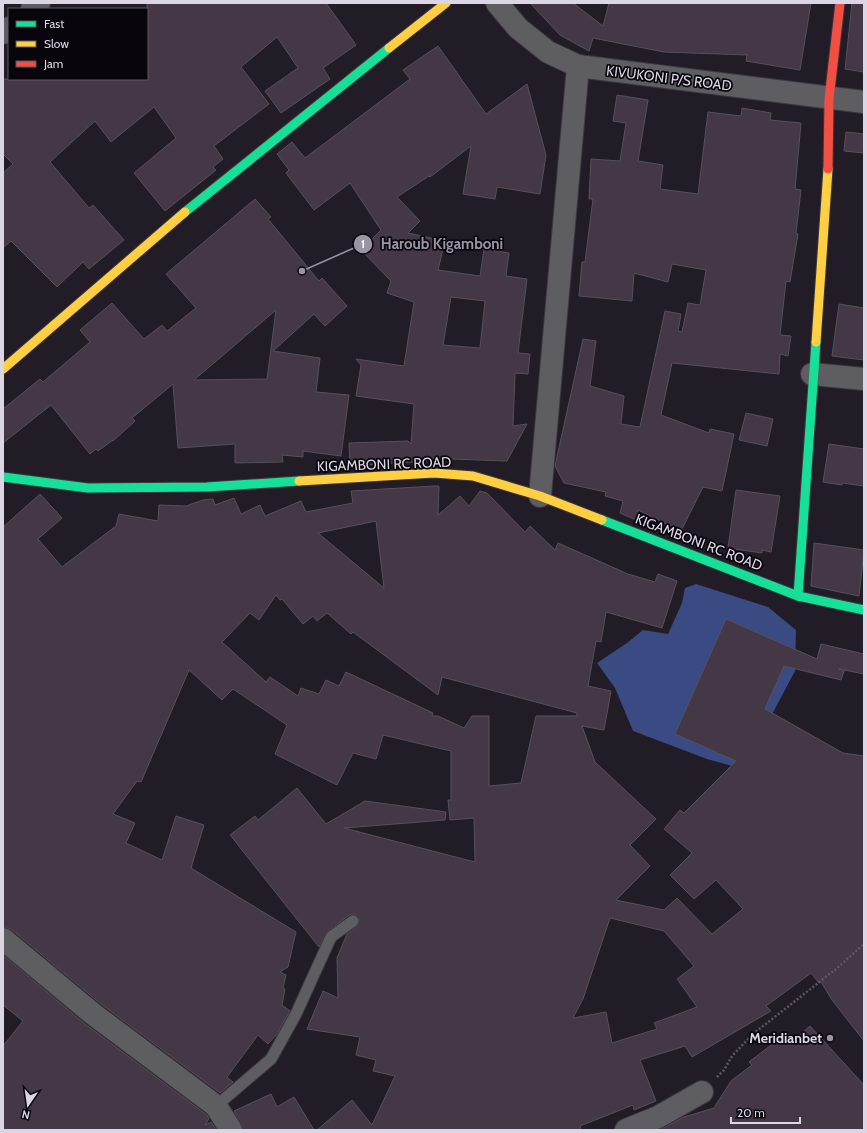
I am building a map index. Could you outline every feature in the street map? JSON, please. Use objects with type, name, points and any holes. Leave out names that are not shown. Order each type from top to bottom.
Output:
[{"type":"street","points":[[3,370],[165,228],[446,3]]},
{"type":"street","name":"KIVUKONI P/S ROAD","points":[[497,3],[518,28],[548,52],[578,66],[829,99],[864,102]]},
{"type":"street","points":[[798,596],[812,374],[828,174],[829,99],[840,3]]},
{"type":"street","points":[[540,496],[578,66]]},
{"type":"street","points":[[812,374],[864,379]]},
{"type":"street","name":"KIGAMBONI RC ROAD","points":[[3,477],[88,488],[207,488],[434,473],[473,476],[540,496],[798,596],[864,610]]},
{"type":"street","points":[[3,939],[93,1014],[216,1106],[230,1130]]},
{"type":"street","points":[[626,1130],[658,1117],[702,1092]]},
{"type":"lane","points":[[216,1106],[271,1058],[296,1014],[331,937],[353,921]]},
{"type":"path","points":[[702,1092],[724,1070],[732,1056],[753,1034],[836,970],[864,944]]},
{"type":"water","points":[[696,584],[768,607],[796,630],[795,671],[743,769],[707,759],[633,731],[615,688],[597,663],[627,643],[643,630],[668,634],[682,603],[685,588]]},
{"type":"building","points":[[147,3],[326,3],[356,45],[323,68],[330,79],[281,113],[265,91],[298,68],[277,37],[241,67],[269,104],[214,146],[223,159],[213,167],[216,170],[165,211],[134,173],[176,138],[154,107],[111,142],[95,121],[50,162],[89,208],[93,205],[124,240],[89,269],[83,262],[57,287],[11,241],[3,248],[3,173],[13,164],[3,154],[3,79],[148,80]]},
{"type":"building","points":[[530,3],[573,3],[603,26],[609,3],[811,3],[800,70],[746,61],[747,55],[664,52],[593,38],[589,51],[560,35]]},
{"type":"building","points":[[852,3],[864,3],[864,72],[845,69]]},
{"type":"building","points":[[438,46],[486,114],[527,84],[546,155],[540,194],[497,187],[495,199],[463,194],[471,146],[430,177],[429,176],[397,197],[420,221],[408,233],[445,241],[438,270],[480,276],[484,249],[509,253],[506,276],[527,279],[518,353],[530,354],[528,374],[515,373],[513,426],[527,424],[507,461],[424,458],[427,461],[350,466],[349,443],[408,441],[411,444],[414,404],[356,396],[361,365],[356,359],[404,366],[414,302],[387,293],[391,281],[361,250],[381,230],[350,183],[314,210],[286,173],[289,170],[277,154],[292,142],[305,158],[410,79],[403,70]],"holes":[[[451,297],[485,301],[480,348],[443,345]]]},
{"type":"building","points":[[617,95],[648,100],[638,161],[663,165],[660,189],[698,194],[708,112],[741,116],[742,108],[771,113],[770,120],[801,123],[795,189],[801,190],[796,233],[798,234],[790,282],[786,281],[780,335],[791,336],[788,356],[780,354],[779,374],[672,363],[661,415],[709,433],[710,429],[734,434],[722,491],[703,487],[681,531],[638,510],[636,520],[620,513],[623,501],[605,496],[606,492],[564,483],[555,466],[583,339],[596,341],[590,386],[624,396],[621,424],[640,427],[665,311],[681,314],[678,331],[682,332],[688,303],[700,305],[706,270],[672,264],[668,282],[634,273],[632,301],[579,296],[582,262],[585,262],[593,199],[589,199],[591,159],[620,161],[626,123],[613,121]]},
{"type":"building","points":[[846,132],[864,134],[864,153],[844,151]]},
{"type":"building","points":[[255,199],[271,217],[268,219],[319,281],[322,278],[347,306],[325,326],[314,314],[273,351],[320,358],[316,392],[349,395],[341,456],[303,451],[303,457],[282,455],[283,462],[235,463],[235,444],[178,448],[173,384],[132,418],[135,421],[113,441],[98,451],[96,449],[90,454],[51,405],[3,443],[3,409],[40,379],[43,382],[90,342],[80,330],[112,303],[144,339],[162,325],[167,331],[196,308],[166,274]],"holes":[[[276,310],[267,379],[194,380]]]},
{"type":"building","points":[[839,304],[864,308],[864,360],[832,356]]},
{"type":"building","points":[[746,413],[773,419],[767,446],[739,440]]},
{"type":"building","points":[[829,444],[864,449],[864,486],[823,482]]},
{"type":"building","points":[[439,486],[438,515],[460,496],[469,506],[480,491],[487,493],[525,532],[530,526],[555,550],[558,543],[628,574],[655,582],[658,574],[677,581],[662,628],[606,612],[601,642],[596,641],[588,686],[611,691],[604,730],[582,726],[595,762],[656,819],[630,845],[650,866],[616,900],[664,910],[677,898],[712,934],[743,909],[716,880],[694,899],[670,875],[692,853],[664,829],[680,810],[684,813],[736,761],[675,734],[726,619],[817,659],[821,644],[864,654],[864,674],[839,669],[844,671],[841,680],[784,666],[765,709],[843,753],[864,756],[864,1041],[832,1000],[821,982],[819,983],[811,973],[766,1006],[771,1011],[692,1057],[685,1046],[640,1060],[656,1101],[634,1110],[633,1105],[580,1126],[581,1130],[317,1130],[352,1100],[372,1125],[395,1076],[373,1071],[376,1060],[356,1055],[360,1037],[307,1029],[323,991],[338,998],[337,958],[347,934],[357,926],[360,920],[355,914],[349,915],[327,932],[319,947],[230,835],[255,816],[258,820],[297,788],[326,824],[365,801],[446,812],[445,820],[344,828],[475,862],[474,818],[450,820],[448,800],[451,800],[451,751],[383,735],[376,759],[353,753],[337,785],[275,754],[287,725],[233,689],[222,700],[189,670],[141,782],[137,781],[113,814],[135,823],[126,843],[162,860],[176,816],[204,825],[191,868],[296,932],[288,967],[280,972],[286,975],[283,988],[285,989],[282,1005],[290,1011],[277,1034],[268,1044],[258,1035],[227,1077],[233,1082],[220,1093],[101,1004],[11,929],[3,927],[3,527],[40,494],[62,518],[38,539],[62,567],[116,526],[119,514],[158,521],[159,505],[186,506],[203,500],[213,499],[215,505],[234,498],[241,514],[260,505],[265,516],[301,501],[306,512],[353,503],[351,491]],"holes":[[[376,521],[384,588],[318,533]],[[276,595],[280,600],[282,599],[303,624],[313,616],[317,621],[327,613],[351,634],[353,632],[438,695],[442,677],[577,713],[577,716],[536,716],[521,783],[489,786],[489,716],[472,716],[464,728],[438,716],[432,716],[433,713],[346,672],[339,686],[326,680],[319,694],[301,688],[298,696],[270,677],[266,682],[222,642],[250,613],[259,620]],[[610,918],[664,931],[694,966],[677,979],[697,1007],[654,1023],[657,1029],[612,1043],[606,1012],[573,1018],[583,999]]]},
{"type":"building","points":[[736,490],[780,496],[771,552],[762,550],[762,553],[728,548]]},
{"type":"building","points":[[814,543],[864,550],[859,596],[811,586]]},
{"type":"building","points":[[3,955],[85,1024],[207,1115],[209,1119],[205,1125],[211,1122],[216,1130],[3,1130],[3,1046],[23,1021],[3,1005]]},
{"type":"building","points":[[810,1026],[864,1085],[864,1130],[659,1130],[684,1117],[714,1108],[731,1081],[752,1065],[749,1062],[787,1033],[793,1041]]},
{"type":"building","points":[[271,1094],[277,1107],[294,1097],[314,1130],[243,1130],[234,1111]]},
{"type":"traffic: fast","points":[[185,212],[389,48]]},
{"type":"traffic: fast","points":[[798,596],[816,342]]},
{"type":"traffic: fast","points":[[3,477],[88,488],[207,487],[299,481]]},
{"type":"traffic: fast","points":[[602,520],[798,596],[864,610]]},
{"type":"traffic: slow","points":[[389,48],[446,3]]},
{"type":"traffic: slow","points":[[816,342],[828,169]]},
{"type":"traffic: slow","points":[[3,369],[185,212]]},
{"type":"traffic: slow","points":[[299,481],[434,473],[473,476],[540,496],[602,520]]},
{"type":"traffic: jam","points":[[828,169],[829,99],[840,3]]},
{"type":"place","name":"Haroub Kigamboni","points":[[302,271]]},
{"type":"place","name":"Meridianbet","points":[[830,1038]]}]
